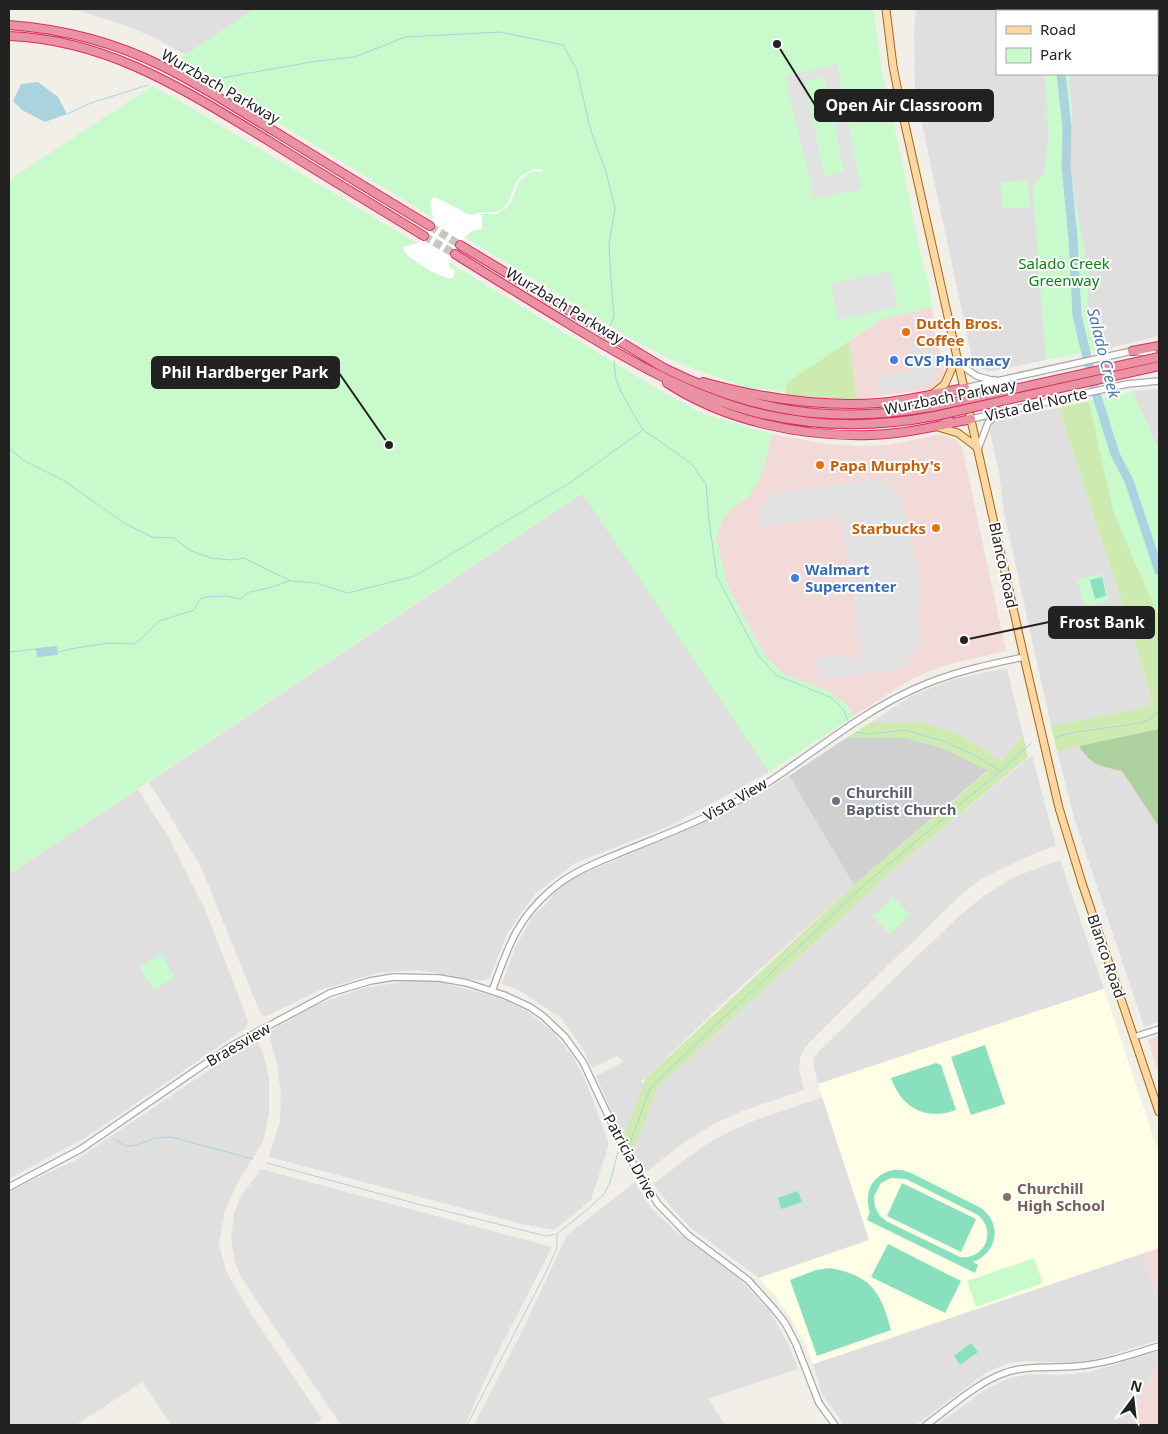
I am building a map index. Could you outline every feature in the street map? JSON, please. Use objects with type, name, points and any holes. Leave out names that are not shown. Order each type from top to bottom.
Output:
[{"type":"highway","name":"Wurzbach Parkway","points":[[9,25],[55,30],[96,40],[163,66],[430,226]]},
{"type":"highway","name":"Wurzbach Parkway","points":[[9,36],[37,38],[87,49],[119,59],[149,72],[195,97],[424,236]]},
{"type":"highway","name":"Wurzbach Parkway","points":[[460,245],[664,368],[694,383],[734,398],[770,407],[816,415],[880,414],[932,406],[1159,357]]},
{"type":"highway","name":"Wurzbach Parkway","points":[[455,254],[647,369],[702,394],[762,414],[798,420],[871,424],[906,421],[1159,366]]},
{"type":"highway","points":[[1132,351],[1159,346]]},
{"type":"highway","points":[[664,368],[757,396],[817,404],[879,403],[965,388]]},
{"type":"highway","points":[[647,369],[678,390],[706,404],[750,420],[784,428],[817,433],[864,435],[904,432],[971,419]]},
{"type":"highway","points":[[934,394],[945,399],[950,406],[950,416],[940,426]]},
{"type":"main road","name":"Blanco Road","points":[[886,9],[893,66],[900,102],[1059,808],[1082,883],[1159,1112]]},
{"type":"main road","points":[[934,394],[945,384],[957,356]]},
{"type":"main road","points":[[940,426],[958,433],[978,449]]},
{"type":"street","name":"Wurzbach Parkway","points":[[965,388],[1132,351]]},
{"type":"street","points":[[1132,351],[1144,352],[1159,357]]},
{"type":"street","points":[[959,364],[977,376],[986,380],[995,380],[989,391],[991,406],[1000,413],[988,424],[978,449]]},
{"type":"street","name":"Vista del Norte","points":[[971,419],[1127,384],[1159,382]]},
{"type":"street","name":"Vista View","points":[[492,991],[506,950],[514,934],[538,902],[572,875],[593,864],[686,826],[726,807],[803,759],[859,720],[910,690],[952,674],[1024,657]]},
{"type":"street","name":"Braesview","points":[[9,1186],[81,1149],[225,1050],[330,993],[372,980],[416,976],[442,978],[492,991]]},
{"type":"street","name":"Patricia Drive","points":[[492,991],[530,1007],[555,1026],[570,1043],[583,1062],[623,1147],[658,1204],[688,1235],[748,1280],[774,1309],[785,1323],[796,1344],[819,1403],[835,1425]]},
{"type":"street","points":[[1134,1037],[1159,1029]]},
{"type":"street","points":[[926,1425],[988,1380],[1002,1373],[1023,1368],[1060,1368],[1094,1364],[1159,1346]]},
{"type":"shaded area","points":[[61,9],[255,9],[186,55],[155,38],[124,25],[83,12]]},
{"type":"shaded area","points":[[916,9],[1042,9],[996,10],[996,75],[1045,75],[1049,139],[1044,173],[1033,187],[1046,360],[988,372],[973,363],[915,91],[914,33]]},
{"type":"shaded area","points":[[1159,9],[1159,336],[1110,348],[1100,349],[1087,313],[1088,270],[1069,169],[1072,110],[1068,75],[1158,75],[1158,10],[1067,10]]},
{"type":"shaded area","points":[[837,64],[861,189],[814,199],[785,76]],"holes":[[[825,77],[844,172],[824,176],[805,81]]]},
{"type":"shaded area","points":[[890,271],[898,307],[838,320],[830,284]]},
{"type":"shaded area","points":[[932,307],[934,328],[945,372],[939,385],[933,389],[857,399],[849,341],[882,319]]},
{"type":"shaded area","points":[[931,338],[937,369],[932,381],[928,384],[879,393],[876,378],[915,370],[910,343]]},
{"type":"shaded area","points":[[1159,390],[1159,452],[1133,391]]},
{"type":"shaded area","points":[[1059,408],[1151,694],[1150,706],[1051,726],[1004,512],[999,473],[990,432],[993,424],[1000,418]]},
{"type":"shaded area","points":[[772,434],[827,444],[861,446],[889,445],[941,434],[956,440],[962,447],[1006,651],[946,665],[913,678],[854,716],[845,703],[826,690],[785,675],[765,657],[727,584],[716,538],[723,518],[732,508],[747,498],[767,456]]},
{"type":"shaded area","points":[[877,479],[893,487],[902,501],[919,576],[921,595],[917,623],[919,636],[918,651],[908,652],[910,667],[823,680],[818,668],[817,659],[838,656],[847,658],[862,657],[841,516],[759,527],[758,514],[765,501],[772,494]]},
{"type":"shaded area","points":[[583,493],[769,772],[672,825],[575,863],[535,894],[508,932],[489,979],[479,981],[418,970],[378,973],[320,990],[267,1016],[261,1015],[201,867],[149,782]]},
{"type":"shaded area","points":[[1007,668],[1023,735],[1002,761],[957,733],[921,722],[870,723],[911,696],[951,680]]},
{"type":"shaded area","points":[[1159,729],[1159,1022],[1144,1027],[1075,821],[1057,751]]},
{"type":"shaded area","name":"Churchill Baptist Church","points":[[846,738],[907,738],[943,748],[988,770],[854,885],[789,776]]},
{"type":"shaded area","points":[[1032,755],[1056,846],[1038,852],[978,881],[961,895],[838,1014],[805,1047],[800,1058],[799,1070],[804,1090],[742,1111],[714,1124],[686,1141],[646,1172],[633,1151],[658,1087],[900,864]]},
{"type":"shaded area","points":[[789,776],[854,885],[727,999],[641,1081],[644,1084],[623,1137],[596,1076],[623,1062],[617,1056],[592,1068],[584,1051],[561,1018],[519,990],[502,984],[515,948],[532,917],[556,891],[573,878],[724,814]]},
{"type":"shaded area","points":[[138,789],[170,840],[205,909],[248,1021],[247,1025],[246,1028],[88,1136],[9,1179],[9,874]]},
{"type":"shaded area","points":[[1060,860],[1104,989],[818,1084],[814,1058],[820,1050],[957,918],[981,898],[1014,877]]},
{"type":"shaded area","points":[[408,981],[436,981],[500,998],[527,1011],[553,1032],[573,1057],[584,1077],[609,1144],[591,1200],[554,1230],[522,1224],[269,1157],[280,1121],[281,1094],[277,1064],[270,1039],[271,1031],[313,1006],[364,988]]},
{"type":"shaded area","name":"Churchill High School","points":[[1104,989],[1159,1154],[1159,1248],[813,1364],[805,1343],[792,1320],[776,1297],[759,1278],[869,1240],[818,1084]]},
{"type":"shaded area","points":[[1159,1035],[1159,1075],[1148,1040]]},
{"type":"shaded area","points":[[254,1040],[258,1041],[269,1077],[269,1114],[263,1142],[239,1180],[225,1210],[219,1244],[226,1271],[251,1314],[322,1419],[313,1425],[171,1425],[142,1382],[76,1425],[9,1425],[9,1191],[74,1161]]},
{"type":"shaded area","points":[[823,1097],[870,1240],[759,1278],[692,1229],[653,1184],[702,1147],[721,1136],[753,1121]]},
{"type":"shaded area","points":[[261,1169],[552,1247],[492,1364],[465,1425],[341,1425],[240,1275],[235,1262],[231,1239],[234,1214],[241,1196]]},
{"type":"shaded area","points":[[635,1182],[650,1207],[673,1229],[737,1277],[769,1310],[789,1345],[798,1369],[708,1399],[725,1425],[474,1425],[522,1331],[567,1235]]},
{"type":"shaded area","points":[[1159,1248],[1159,1306],[1143,1253]]},
{"type":"shaded area","points":[[1143,1253],[1159,1306],[1159,1340],[1094,1360],[1071,1363],[1029,1361],[1009,1363],[987,1372],[916,1425],[844,1425],[822,1394],[813,1364]]},
{"type":"shaded area","points":[[1159,1351],[1159,1425],[1128,1425],[1158,1363],[1155,1352]]},
{"type":"shaded area","points":[[1155,1352],[1158,1363],[1128,1425],[937,1425],[986,1389],[1007,1379],[1029,1374],[1061,1375],[1090,1372]]},
{"type":"green space","points":[[255,9],[874,9],[881,67],[931,295],[932,307],[882,319],[787,382],[785,392],[744,387],[674,361],[635,341],[463,236],[448,262],[656,388],[701,413],[772,434],[759,482],[747,498],[732,508],[723,518],[716,538],[727,584],[765,657],[785,675],[826,690],[845,703],[854,716],[769,772],[582,493],[9,874],[9,180],[152,86],[420,245],[435,219],[231,94],[181,58]]},
{"type":"green space","name":"Salado Creek Greenway","points":[[1045,75],[1068,75],[1072,110],[1069,169],[1088,270],[1087,313],[1100,349],[1046,360],[1033,187],[1044,173],[1049,139]]},
{"type":"green space","points":[[1028,180],[1030,207],[1003,209],[1000,182]]},
{"type":"green space","points":[[849,341],[857,399],[785,395],[787,382]]},
{"type":"green space","points":[[1133,391],[1159,452],[1159,617],[1114,513],[1089,401]]},
{"type":"green space","points":[[1089,401],[1114,513],[1159,617],[1159,729],[1057,751],[1051,726],[1150,706],[1151,694],[1059,408]]},
{"type":"green space","points":[[1099,574],[1102,576],[1108,597],[1106,601],[1087,606],[1083,603],[1078,582],[1080,579]]},
{"type":"green space","points":[[1102,577],[1106,596],[1095,599],[1090,580]]},
{"type":"green space","points":[[921,722],[957,733],[1002,761],[1023,735],[1028,757],[900,864],[658,1087],[633,1151],[623,1137],[646,1078],[854,885],[988,771],[943,748],[907,738],[846,738],[870,723]]},
{"type":"green space","points":[[1159,729],[1159,827],[1122,771],[1097,764],[1088,758],[1079,746]]},
{"type":"green space","points":[[893,897],[910,915],[890,934],[873,916]]},
{"type":"green space","points":[[161,954],[175,977],[154,990],[139,967]]},
{"type":"green space","points":[[985,1045],[1005,1104],[971,1115],[951,1057]]},
{"type":"green space","points":[[936,1063],[941,1065],[956,1110],[945,1113],[925,1113],[908,1104],[901,1097],[891,1078]]},
{"type":"green space","points":[[902,1170],[911,1173],[981,1208],[988,1215],[992,1222],[994,1238],[987,1252],[973,1262],[978,1265],[975,1273],[867,1220],[870,1212],[869,1190],[878,1177],[888,1172]],"holes":[[[891,1178],[906,1179],[978,1215],[987,1229],[986,1243],[982,1249],[969,1257],[960,1257],[886,1221],[880,1216],[875,1207],[874,1196],[881,1183]]]},
{"type":"green space","points":[[902,1183],[976,1219],[961,1252],[887,1216]]},
{"type":"green space","points":[[798,1191],[802,1202],[781,1209],[778,1198]]},
{"type":"green space","points":[[888,1244],[961,1281],[945,1313],[871,1277]]},
{"type":"green space","points":[[1034,1258],[1043,1283],[976,1307],[967,1281]]},
{"type":"green space","points":[[829,1268],[855,1275],[872,1287],[883,1305],[891,1330],[817,1356],[790,1280],[816,1270]]},
{"type":"green space","points":[[971,1343],[978,1352],[960,1365],[954,1356]]},
{"type":"water","points":[[38,82],[58,97],[67,114],[45,122],[22,110],[13,101],[21,84]]},
{"type":"water","points":[[57,646],[58,655],[37,657],[36,648]]},
{"type":"pier","points":[[534,169],[543,169],[542,172],[533,171],[522,178],[518,183],[511,202],[506,208],[497,214],[480,214],[482,215],[482,229],[474,230],[466,236],[449,263],[450,268],[455,271],[454,277],[450,279],[430,271],[408,256],[404,251],[403,247],[418,243],[430,226],[434,216],[432,215],[430,201],[435,197],[470,215],[496,212],[502,210],[509,202],[515,185],[521,176]]},
{"type":"waterway","points":[[205,81],[317,61],[355,57],[405,37],[500,32],[563,45],[576,68],[591,131],[606,172],[615,208],[609,244],[614,316],[610,327]]},
{"type":"waterway","name":"Salado Creek","points":[[1061,75],[1067,127],[1066,166],[1073,239],[1077,315],[1094,387],[1115,454],[1129,481],[1159,571]]},
{"type":"waterway","points":[[67,114],[91,103],[148,85]]},
{"type":"waterway","points":[[614,361],[616,379],[622,394],[643,430],[691,463],[706,484],[717,577],[758,655],[776,675],[832,698],[843,709],[848,721]]},
{"type":"waterway","points":[[9,448],[23,460],[63,480],[124,523],[152,537],[174,538],[191,551],[211,558],[232,560],[244,558],[291,581],[316,583],[348,593],[415,576],[571,482],[643,430]]},
{"type":"waterway","points":[[56,653],[109,643],[134,644],[159,621],[194,610],[200,599],[225,596],[241,599],[249,592],[289,581]]},
{"type":"waterway","points":[[9,652],[38,649]]},
{"type":"waterway","points":[[1055,738],[1070,733],[1140,723],[1159,712]]},
{"type":"waterway","points":[[856,732],[869,734],[906,730],[946,742],[976,756],[1000,771]]},
{"type":"waterway","points":[[629,1145],[650,1089],[659,1079],[863,886],[1011,762],[1031,743]]},
{"type":"waterway","points":[[114,1139],[125,1146],[132,1146],[156,1138],[171,1137],[253,1159]]},
{"type":"waterway","points":[[267,1163],[421,1205],[546,1236],[557,1234],[604,1194],[610,1182],[618,1152]]},
{"type":"waterway","points":[[467,1425],[545,1274],[557,1248],[557,1235]]},
{"type":"tunnel","points":[[430,226],[460,245]]},
{"type":"tunnel","points":[[424,236],[455,254]]},
{"type":"place","name":"Open Air Classroom","points":[[777,44]]},
{"type":"place","name":"Dutch Bros. Coffee","points":[[906,332]]},
{"type":"place","name":"CVS Pharmacy","points":[[894,360]]},
{"type":"place","name":"Phil Hardberger Park","points":[[389,445]]},
{"type":"place","name":"Papa Murphy's","points":[[820,465]]},
{"type":"place","name":"Starbucks","points":[[936,528]]},
{"type":"place","name":"Walmart Supercenter","points":[[795,578]]},
{"type":"place","name":"Frost Bank","points":[[964,640]]},
{"type":"place","name":"Churchill Baptist Church","points":[[836,801]]},
{"type":"place","name":"Churchill High School","points":[[1007,1197]]}]
